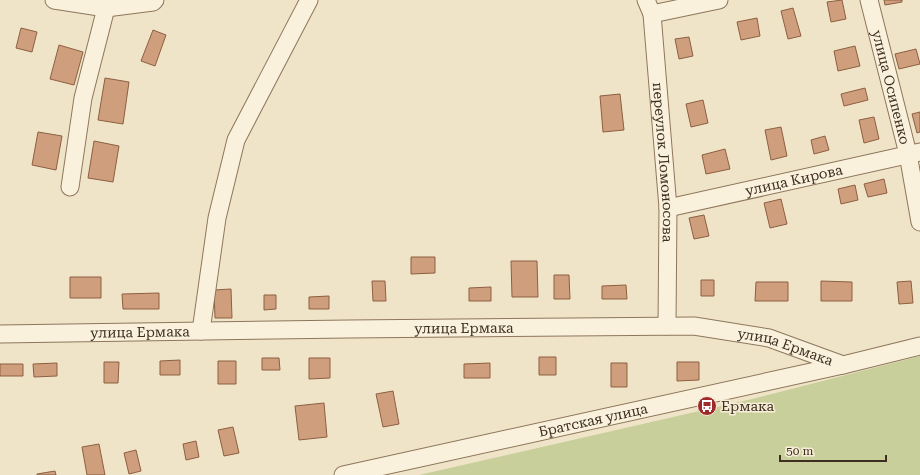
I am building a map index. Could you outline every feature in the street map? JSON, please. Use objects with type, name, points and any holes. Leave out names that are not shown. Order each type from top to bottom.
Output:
[{"type":"street","points":[[59,0],[106,8],[153,2],[155,0]]},
{"type":"street","points":[[201,331],[218,218],[236,140],[309,0]]},
{"type":"street","points":[[649,7],[719,0]]},
{"type":"street","name":"улица Осипенко","points":[[869,0],[914,153],[920,222]]},
{"type":"street","name":"переулок Ломоносова","points":[[649,7],[668,208],[667,326]]},
{"type":"street","points":[[70,186],[83,98],[106,8]]},
{"type":"street","name":"улица Кирова","points":[[668,208],[914,153]]},
{"type":"street","name":"улица Ермака","points":[[0,334],[694,326],[769,338],[843,365],[920,346]]},
{"type":"street","name":"Братская улица","points":[[343,475],[843,365]]},
{"type":"green space","points":[[920,356],[920,475],[419,475],[752,399]]},
{"type":"building","points":[[842,0],[846,19],[831,22],[827,2]]},
{"type":"building","points":[[884,0],[902,0],[902,2],[885,5]]},
{"type":"building","points":[[793,8],[801,36],[788,39],[781,11]]},
{"type":"building","points":[[757,18],[760,36],[741,40],[737,22]]},
{"type":"building","points":[[21,28],[37,32],[32,52],[16,48]]},
{"type":"building","points":[[153,30],[166,35],[155,66],[141,61]]},
{"type":"building","points":[[689,37],[693,56],[679,59],[675,39]]},
{"type":"building","points":[[59,45],[83,52],[74,85],[50,79]]},
{"type":"building","points":[[855,46],[860,66],[838,71],[834,51]]},
{"type":"building","points":[[916,49],[920,64],[899,69],[895,54]]},
{"type":"building","points":[[105,78],[129,82],[123,124],[98,120]]},
{"type":"building","points":[[865,88],[868,100],[844,106],[841,94]]},
{"type":"building","points":[[620,94],[624,130],[603,132],[600,96]]},
{"type":"building","points":[[703,100],[708,123],[691,127],[686,104]]},
{"type":"building","points":[[920,112],[920,132],[917,133],[912,114]]},
{"type":"building","points":[[874,117],[879,139],[864,143],[859,120]]},
{"type":"building","points":[[781,127],[787,156],[771,160],[765,130]]},
{"type":"building","points":[[38,132],[62,136],[56,170],[32,165]]},
{"type":"building","points":[[825,136],[829,150],[814,154],[811,140]]},
{"type":"building","points":[[94,141],[119,146],[113,182],[88,178]]},
{"type":"building","points":[[725,149],[730,169],[706,174],[702,155]]},
{"type":"building","points":[[884,179],[887,193],[868,197],[864,184]]},
{"type":"building","points":[[855,185],[858,200],[841,204],[838,189]]},
{"type":"building","points":[[781,199],[787,224],[770,228],[764,203]]},
{"type":"building","points":[[704,215],[709,236],[694,239],[689,218]]},
{"type":"building","points":[[411,257],[435,257],[435,273],[411,274]]},
{"type":"building","points":[[511,261],[537,261],[538,297],[512,297]]},
{"type":"building","points":[[554,275],[569,275],[570,299],[554,299]]},
{"type":"building","points":[[70,277],[101,277],[101,298],[70,298]]},
{"type":"building","points":[[701,280],[714,280],[714,296],[701,296]]},
{"type":"building","points":[[372,281],[385,281],[386,301],[373,301]]},
{"type":"building","points":[[821,281],[852,282],[852,301],[821,301]]},
{"type":"building","points":[[911,281],[913,303],[899,304],[897,282]]},
{"type":"building","points":[[756,282],[788,282],[788,301],[755,301]]},
{"type":"building","points":[[626,285],[627,299],[602,299],[602,286]]},
{"type":"building","points":[[491,287],[491,301],[469,301],[469,288]]},
{"type":"building","points":[[231,289],[232,318],[215,318],[214,290]]},
{"type":"building","points":[[159,293],[159,309],[123,309],[122,294]]},
{"type":"building","points":[[264,295],[276,295],[276,309],[264,310]]},
{"type":"building","points":[[329,296],[329,309],[309,309],[309,297]]},
{"type":"building","points":[[539,357],[556,357],[556,375],[539,375]]},
{"type":"building","points":[[262,358],[279,358],[280,370],[262,370]]},
{"type":"building","points":[[309,358],[330,358],[330,378],[309,379]]},
{"type":"building","points":[[180,360],[180,375],[160,375],[160,361]]},
{"type":"building","points":[[218,361],[236,361],[236,384],[218,384]]},
{"type":"building","points":[[104,362],[119,362],[118,383],[104,383]]},
{"type":"building","points":[[677,362],[699,362],[699,380],[677,381]]},
{"type":"building","points":[[57,363],[57,376],[34,377],[33,364]]},
{"type":"building","points":[[490,363],[490,378],[464,378],[464,364]]},
{"type":"building","points":[[611,363],[627,363],[627,387],[611,387]]},
{"type":"building","points":[[0,364],[23,364],[23,376],[0,376]]},
{"type":"building","points":[[393,391],[399,424],[383,427],[376,394]]},
{"type":"building","points":[[324,403],[327,437],[299,440],[295,406]]},
{"type":"building","points":[[233,427],[239,453],[224,456],[218,430]]},
{"type":"building","points":[[196,441],[199,457],[186,460],[183,444]]},
{"type":"building","points":[[99,444],[105,475],[87,475],[82,447]]},
{"type":"building","points":[[136,450],[141,471],[129,474],[124,453]]},
{"type":"building","points":[[55,471],[56,475],[37,475],[37,474]]},
{"type":"place","name":"Ермака","points":[[707,406]]}]
